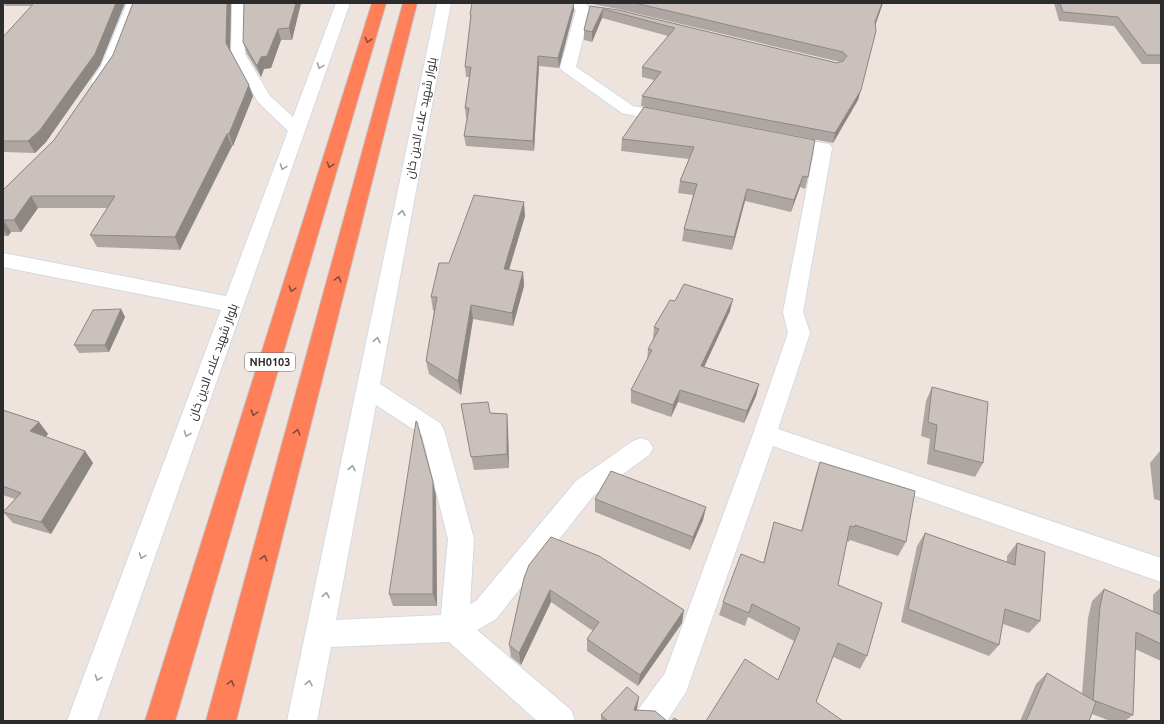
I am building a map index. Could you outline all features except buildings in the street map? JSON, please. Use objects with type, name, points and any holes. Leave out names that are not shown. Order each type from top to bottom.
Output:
[{"type":"highway","name":"NH0103","points":[[160,721],[379,3]]},
{"type":"highway","name":"NH0103","points":[[221,721],[410,3]]},
{"type":"street","points":[[91,92],[109,66],[134,3]]},
{"type":"street","points":[[239,3],[238,54],[264,99],[297,130]]},
{"type":"street","name":"بلوار شهید علاء الدین خان","points":[[82,721],[343,3]]},
{"type":"street","name":"بلوار شهید علاء الدین خان","points":[[302,721],[444,3]]},
{"type":"street","points":[[586,8],[568,68],[628,110],[683,121]]},
{"type":"street","points":[[649,721],[676,682],[765,434],[799,333],[793,312],[823,148],[769,138]]},
{"type":"street","points":[[3,260],[233,305]]},
{"type":"street","points":[[367,387],[432,430],[461,538],[454,628]]},
{"type":"street","points":[[765,434],[1161,570]]},
{"type":"street","points":[[319,634],[454,628],[486,610],[585,488],[641,448]]},
{"type":"street","points":[[454,628],[560,721]]}]
